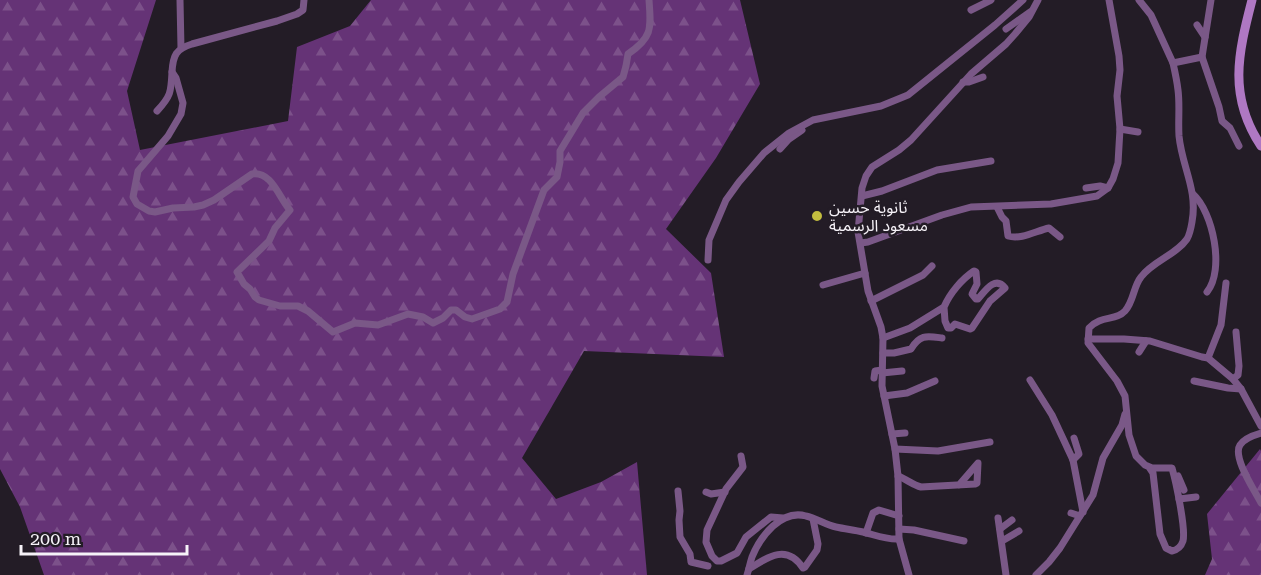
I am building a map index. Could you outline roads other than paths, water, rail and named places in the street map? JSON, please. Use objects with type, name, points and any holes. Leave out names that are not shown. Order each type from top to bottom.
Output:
[{"type":"main road","points":[[1252,0],[1240,53],[1239,88],[1245,115],[1261,146]]},
{"type":"street","points":[[157,111],[168,99],[174,57],[180,48],[180,0]]},
{"type":"street","points":[[180,48],[297,14],[303,10],[304,0]]},
{"type":"street","points":[[172,72],[176,78],[183,104],[181,114],[168,136],[138,171],[133,197],[137,204],[154,212],[204,205],[252,174],[259,173],[269,180],[290,210],[275,228],[269,241],[237,272],[244,284],[259,300],[280,306],[298,306],[308,311],[333,332],[355,323],[378,325],[388,323],[408,314],[423,317],[434,323],[451,310],[456,310],[472,319],[500,309],[507,302],[513,274],[544,190],[557,177],[560,151],[583,113],[622,77],[628,54],[642,44],[650,29],[649,0]]},
{"type":"street","points":[[971,10],[991,0]]},
{"type":"street","points":[[708,260],[709,240],[726,200],[764,153],[789,133],[813,120],[881,106],[908,95],[1023,0]]},
{"type":"street","points":[[909,575],[899,539],[898,476],[884,396],[883,338],[871,301],[858,232],[861,196],[866,176],[872,167],[906,144],[963,82],[1006,44],[1025,23],[1038,0]]},
{"type":"street","points":[[861,243],[971,207],[1051,204],[1096,196],[1108,188],[1118,163],[1120,129],[1117,96],[1119,56],[1109,0]]},
{"type":"street","points":[[1139,0],[1151,15],[1173,63],[1178,91],[1179,136],[1193,194],[1191,228],[1187,239],[1150,268],[1140,279],[1130,304],[1122,314],[1101,319],[1092,324],[1089,328],[1088,339],[1091,349],[1117,381],[1125,396],[1125,426],[1136,456],[1149,467],[1172,468],[1184,490]]},
{"type":"street","points":[[1211,0],[1202,57],[1222,121],[1230,128],[1239,146]]},
{"type":"street","points":[[1006,29],[1032,11]]},
{"type":"street","points":[[1197,25],[1206,37]]},
{"type":"street","points":[[1173,63],[1202,57]]},
{"type":"street","points":[[963,82],[983,77]]},
{"type":"street","points":[[780,149],[813,120]]},
{"type":"street","points":[[1120,129],[1138,132]]},
{"type":"street","points":[[861,196],[882,191],[943,166],[991,161]]},
{"type":"street","points":[[1086,188],[1100,186],[1108,188]]},
{"type":"street","points":[[1193,194],[1198,198],[1212,229],[1214,278],[1207,292]]},
{"type":"street","points":[[980,207],[986,214]]},
{"type":"street","points":[[997,207],[1006,221],[1008,236],[1012,238],[1049,228],[1060,237]]},
{"type":"street","points":[[871,301],[923,275],[932,266]]},
{"type":"street","points":[[883,338],[910,327],[944,307],[962,279],[974,271],[978,279],[972,294],[976,299],[996,283],[1000,283],[1005,288],[990,301],[970,329],[955,324],[948,328],[944,307]]},
{"type":"street","points":[[823,285],[865,273]]},
{"type":"street","points":[[1208,358],[1221,325],[1226,283]]},
{"type":"street","points":[[1233,379],[1238,375],[1239,366],[1236,332]]},
{"type":"street","points":[[883,353],[911,349],[916,342],[927,336],[942,338]]},
{"type":"street","points":[[1088,339],[1146,341],[1208,358],[1233,379],[1241,389],[1261,426]]},
{"type":"street","points":[[1139,352],[1146,341]]},
{"type":"street","points":[[874,378],[875,371],[902,371]]},
{"type":"street","points":[[1030,380],[1052,416],[1073,460],[1081,514]]},
{"type":"street","points":[[884,396],[908,393],[935,381]]},
{"type":"street","points":[[1194,381],[1241,389]]},
{"type":"street","points":[[1036,575],[1054,556],[1093,495],[1106,451],[1125,426]]},
{"type":"street","points":[[892,434],[905,433]]},
{"type":"street","points":[[1261,433],[1244,440],[1240,444],[1239,454],[1245,474],[1261,502]]},
{"type":"street","points":[[1073,460],[1079,454],[1074,438]]},
{"type":"street","points":[[895,449],[938,451],[990,442]]},
{"type":"street","points":[[717,561],[712,556],[705,537],[730,477],[740,472],[743,467],[741,456]]},
{"type":"street","points":[[1149,467],[1153,473],[1160,534],[1166,548],[1173,551],[1183,541],[1179,499],[1173,470]]},
{"type":"street","points":[[898,476],[921,487],[959,485]]},
{"type":"street","points":[[678,491],[680,537],[690,555],[691,562],[708,566]]},
{"type":"street","points":[[706,492],[711,494],[725,492]]},
{"type":"street","points":[[1179,499],[1196,497]]},
{"type":"street","points":[[866,533],[873,513],[879,510],[899,516]]},
{"type":"street","points":[[1071,513],[1081,514]]},
{"type":"street","points":[[705,574],[710,563],[737,553],[746,537],[771,517],[804,515],[835,527],[899,539]]},
{"type":"street","points":[[748,572],[762,538],[783,518]]},
{"type":"street","points":[[998,518],[1006,575]]},
{"type":"street","points":[[748,572],[767,557],[776,554],[791,556],[800,562],[803,568],[805,567],[817,550],[818,544],[813,519]]},
{"type":"street","points":[[1000,529],[1012,520]]},
{"type":"street","points":[[899,529],[964,541]]},
{"type":"street","points":[[1002,541],[1019,531]]},
{"type":"place","name":"ثانوية حسين مسعود الرسمية","points":[[817,216]]}]
